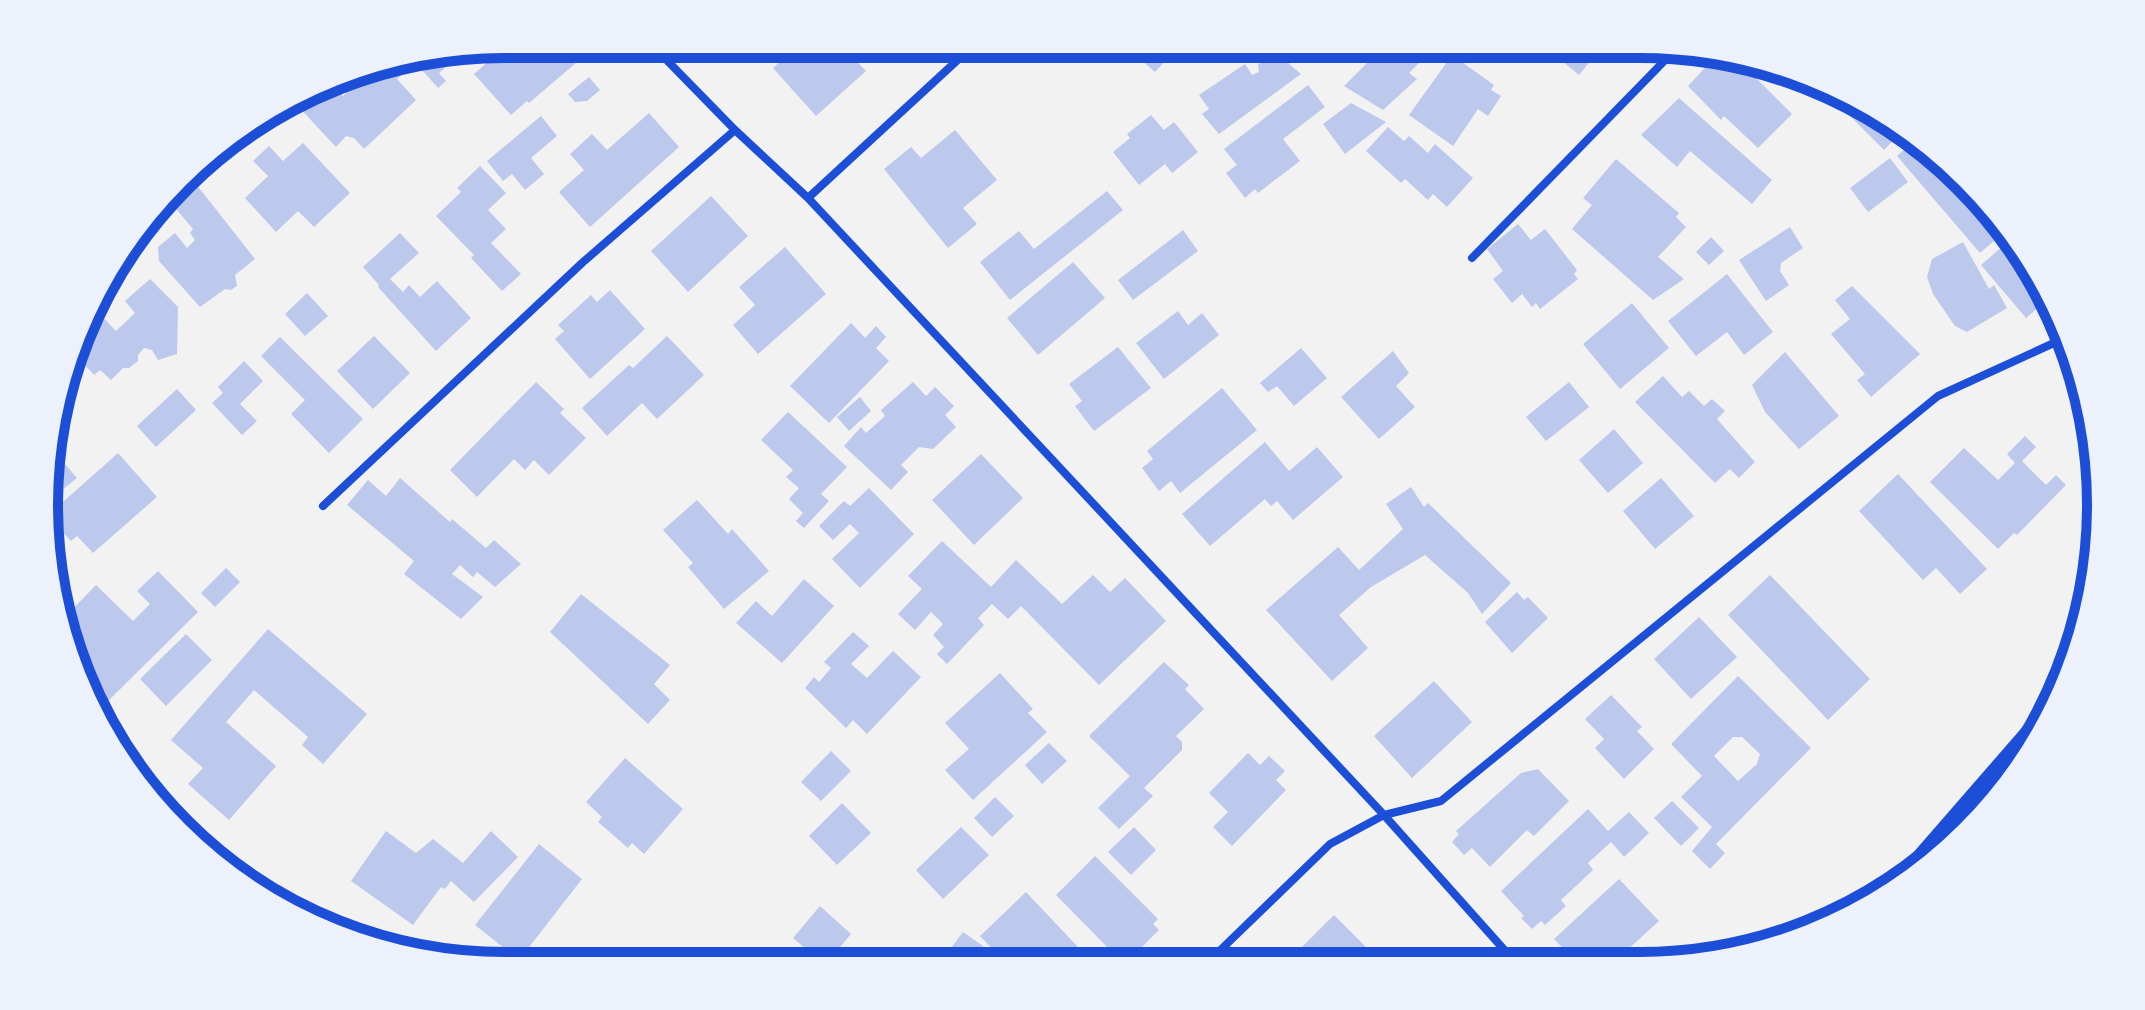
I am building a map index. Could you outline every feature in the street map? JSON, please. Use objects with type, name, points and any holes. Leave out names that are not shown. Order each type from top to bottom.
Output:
[{"type":"highway","points":[[1952,825],[2001,768]]},
{"type":"street","points":[[665,58],[808,198],[1384,815],[1506,952]]},
{"type":"street","points":[[808,198],[960,58]]},
{"type":"street","points":[[1472,258],[1666,59]]},
{"type":"street","points":[[323,506],[582,263],[735,130]]},
{"type":"street","points":[[1218,952],[1330,844],[1384,815],[1441,801],[1938,396],[2056,342]]},
{"type":"building","points":[[492,58],[573,58],[577,62],[511,115],[474,74]]},
{"type":"building","points":[[784,58],[854,58],[866,71],[816,116],[773,68]]},
{"type":"building","points":[[1139,58],[1168,58],[1155,72]]},
{"type":"building","points":[[1265,58],[1282,58],[1301,74],[1219,134],[1202,114],[1209,109],[1199,95],[1245,64],[1252,75],[1259,72],[1258,65]]},
{"type":"building","points":[[1372,58],[1424,58],[1409,73],[1417,79],[1383,110],[1344,86]]},
{"type":"building","points":[[1450,58],[1456,58],[1494,85],[1491,90],[1501,96],[1488,116],[1478,109],[1453,146],[1409,115]]},
{"type":"building","points":[[1558,58],[1593,58],[1579,75]]},
{"type":"building","points":[[452,61],[439,73],[446,81],[438,88],[419,67]]},
{"type":"building","points":[[1709,64],[1750,72],[1792,114],[1758,148],[1724,116],[1721,120],[1688,86]]},
{"type":"building","points":[[407,69],[397,79],[416,100],[364,149],[354,138],[346,136],[336,147],[300,108],[338,91],[343,96],[355,84]]},
{"type":"building","points":[[589,77],[600,90],[587,101],[575,102],[568,94]]},
{"type":"building","points":[[1308,85],[1325,107],[1283,139],[1300,161],[1258,193],[1255,189],[1245,198],[1226,173],[1237,165],[1224,149]]},
{"type":"building","points":[[1679,98],[1772,180],[1752,204],[1690,151],[1677,167],[1641,135]]},
{"type":"building","points":[[1351,103],[1386,122],[1345,154],[1323,124]]},
{"type":"building","points":[[1843,109],[1864,118],[1895,138],[1884,150]]},
{"type":"building","points":[[649,113],[679,147],[590,227],[559,192],[584,170],[570,154],[592,134],[607,150]]},
{"type":"building","points":[[1151,115],[1164,130],[1174,122],[1198,152],[1172,173],[1165,164],[1139,185],[1113,152],[1130,138],[1127,134]]},
{"type":"building","points":[[541,116],[557,136],[531,158],[544,174],[525,190],[512,174],[503,181],[487,161]]},
{"type":"building","points":[[1388,127],[1404,141],[1409,136],[1428,153],[1435,144],[1473,178],[1447,207],[1433,194],[1428,200],[1405,179],[1401,183],[1366,151]]},
{"type":"building","points":[[955,130],[997,180],[963,208],[977,224],[948,248],[884,169],[911,147],[921,158]]},
{"type":"building","points":[[303,143],[350,193],[314,227],[298,211],[276,232],[245,198],[268,176],[253,161],[269,146],[283,161]]},
{"type":"building","points":[[1908,147],[1912,150],[1956,189],[1998,237],[1980,253],[1897,156]]},
{"type":"building","points":[[1890,158],[1908,182],[1868,212],[1850,188]]},
{"type":"building","points":[[1616,159],[1679,213],[1676,217],[1686,227],[1658,257],[1684,279],[1653,300],[1572,229],[1592,205],[1583,198]]},
{"type":"building","points":[[480,166],[506,193],[488,210],[506,229],[491,243],[521,274],[502,291],[471,258],[474,255],[436,216],[461,192],[457,188]]},
{"type":"building","points":[[196,184],[255,259],[235,275],[237,286],[231,290],[225,289],[200,307],[159,261],[158,247],[175,233],[187,248],[195,240],[190,233],[193,229],[173,206]]},
{"type":"building","points":[[1107,191],[1123,210],[1010,300],[980,262],[1019,231],[1034,249]]},
{"type":"building","points":[[711,196],[748,236],[688,292],[651,251]]},
{"type":"building","points":[[1518,224],[1531,240],[1545,229],[1577,270],[1574,274],[1578,279],[1540,309],[1536,303],[1532,307],[1522,294],[1512,303],[1493,279],[1503,271],[1487,249]]},
{"type":"building","points":[[1790,227],[1803,248],[1781,263],[1780,271],[1789,285],[1766,301],[1739,260]]},
{"type":"building","points":[[1183,230],[1198,251],[1133,300],[1118,280]]},
{"type":"building","points":[[400,233],[419,253],[390,279],[403,292],[409,285],[420,297],[437,281],[471,318],[436,351],[363,267]]},
{"type":"building","points":[[1711,237],[1724,251],[1709,265],[1696,252]]},
{"type":"building","points":[[1963,242],[1989,289],[1994,285],[2007,308],[1967,332],[1955,326],[1933,294],[1927,277],[1932,259]]},
{"type":"building","points":[[2003,246],[2040,306],[2026,318],[1981,265]]},
{"type":"building","points":[[785,247],[826,294],[758,354],[733,325],[755,305],[739,287]]},
{"type":"building","points":[[1073,262],[1105,298],[1038,355],[1007,318]]},
{"type":"building","points":[[1727,274],[1773,332],[1744,355],[1727,332],[1696,356],[1668,321]]},
{"type":"building","points":[[150,279],[178,307],[177,354],[158,360],[152,350],[144,348],[138,355],[138,361],[129,368],[123,368],[111,380],[100,370],[94,375],[82,361],[92,334],[101,315],[116,331],[135,313],[125,301]]},
{"type":"building","points":[[1852,286],[1920,354],[1871,397],[1857,380],[1865,374],[1831,334],[1850,319],[1835,300]]},
{"type":"building","points":[[610,290],[645,329],[590,379],[555,339],[564,331],[558,325],[591,295],[597,302]]},
{"type":"building","points":[[307,293],[328,316],[305,336],[285,314]]},
{"type":"building","points":[[1632,303],[1669,348],[1620,389],[1583,344]]},
{"type":"building","points":[[1178,311],[1188,325],[1202,313],[1219,335],[1164,379],[1136,343]]},
{"type":"building","points":[[851,323],[865,338],[876,326],[886,337],[876,348],[889,361],[829,423],[790,386]]},
{"type":"building","points":[[374,336],[410,373],[373,409],[337,371]]},
{"type":"building","points":[[667,336],[704,375],[657,419],[642,403],[607,436],[582,408],[629,365],[633,368]]},
{"type":"building","points":[[280,337],[363,419],[329,453],[291,414],[305,400],[261,356]]},
{"type":"building","points":[[1118,347],[1151,388],[1094,431],[1075,406],[1082,401],[1069,384]]},
{"type":"building","points":[[1301,348],[1327,378],[1294,406],[1277,386],[1268,392],[1260,383]]},
{"type":"building","points":[[1393,351],[1409,373],[1396,386],[1415,407],[1379,439],[1341,397]]},
{"type":"building","points":[[1785,352],[1839,416],[1799,449],[1765,412],[1752,385]]},
{"type":"building","points":[[244,361],[263,381],[240,404],[257,421],[242,435],[212,403],[223,393],[218,387]]},
{"type":"building","points":[[1663,376],[1682,397],[1689,391],[1704,406],[1712,399],[1725,411],[1717,419],[1755,462],[1739,478],[1730,469],[1715,483],[1635,402]]},
{"type":"building","points":[[536,382],[564,409],[560,413],[586,438],[549,475],[534,460],[525,470],[514,459],[477,497],[450,470]]},
{"type":"building","points":[[913,382],[926,396],[935,387],[954,406],[945,415],[956,427],[933,449],[919,447],[901,465],[908,472],[891,490],[844,446],[861,427],[866,433],[885,416],[881,410]]},
{"type":"building","points":[[1569,382],[1589,407],[1546,441],[1526,417]]},
{"type":"building","points":[[1222,388],[1257,430],[1180,493],[1171,481],[1159,491],[1142,468],[1153,459],[1147,451]]},
{"type":"building","points":[[177,389],[196,410],[156,447],[137,426]]},
{"type":"building","points":[[860,397],[871,411],[849,431],[837,417]]},
{"type":"building","points":[[788,412],[847,467],[821,494],[829,501],[804,528],[796,521],[803,513],[789,499],[799,488],[786,477],[793,470],[761,440]]},
{"type":"building","points":[[1614,429],[1643,463],[1608,493],[1579,460]]},
{"type":"building","points":[[2025,436],[2036,447],[2022,461],[2046,485],[2056,475],[2066,485],[2017,535],[2014,533],[1998,549],[1930,482],[1964,448],[1998,480],[2015,463],[2007,454]]},
{"type":"building","points":[[1265,442],[1289,471],[1317,447],[1343,477],[1293,520],[1277,501],[1271,506],[1265,499],[1210,546],[1182,514]]},
{"type":"building","points":[[118,453],[157,497],[93,553],[77,536],[71,541],[59,528],[58,506]]},
{"type":"building","points":[[981,454],[1023,498],[974,545],[932,500]]},
{"type":"building","points":[[61,459],[77,478],[58,493]]},
{"type":"building","points":[[1898,474],[1987,569],[1960,594],[1936,568],[1923,580],[1859,511]]},
{"type":"building","points":[[400,478],[450,522],[452,519],[486,548],[494,540],[521,564],[495,587],[477,572],[473,577],[460,565],[452,574],[483,597],[461,619],[404,574],[414,561],[347,505],[368,480],[386,496]]},
{"type":"building","points":[[1661,478],[1694,516],[1655,549],[1623,511]]},
{"type":"building","points":[[1411,487],[1424,507],[1428,503],[1511,583],[1482,614],[1468,593],[1425,555],[1371,587],[1339,615],[1368,648],[1332,681],[1266,610],[1338,547],[1359,570],[1403,529],[1386,504]]},
{"type":"building","points":[[869,488],[914,534],[860,588],[832,559],[859,533],[850,524],[833,540],[819,526],[844,501],[850,506]]},
{"type":"building","points":[[697,500],[728,534],[732,529],[769,571],[724,609],[688,567],[693,563],[663,530]]},
{"type":"building","points":[[942,541],[991,587],[1016,560],[1062,604],[1093,575],[1110,592],[1125,578],[1166,621],[1099,685],[1021,606],[1008,619],[992,604],[978,618],[984,625],[947,664],[937,654],[944,647],[933,635],[943,624],[931,612],[915,630],[898,614],[922,589],[908,576]]},
{"type":"building","points":[[226,568],[240,582],[215,607],[201,593]]},
{"type":"building","points":[[158,571],[198,612],[105,704],[82,649],[71,611],[96,585],[133,621],[150,604],[137,591]]},
{"type":"building","points":[[1770,575],[1870,679],[1828,720],[1728,615]]},
{"type":"building","points":[[804,579],[834,606],[782,663],[736,623],[756,601],[772,616]]},
{"type":"building","points":[[1517,592],[1524,600],[1528,597],[1548,618],[1512,653],[1485,622]]},
{"type":"building","points":[[581,594],[670,665],[654,684],[670,700],[648,724],[550,632]]},
{"type":"building","points":[[1699,617],[1737,657],[1691,699],[1654,659]]},
{"type":"building","points":[[268,629],[367,714],[323,764],[302,745],[308,737],[254,690],[226,722],[276,766],[229,820],[188,784],[203,768],[171,740]]},
{"type":"building","points":[[853,632],[869,646],[851,664],[867,678],[893,651],[921,677],[867,734],[853,720],[846,728],[805,688],[814,677],[819,682],[831,668],[824,662]]},
{"type":"building","points":[[186,634],[212,660],[166,706],[140,679]]},
{"type":"building","points":[[1164,662],[1189,685],[1185,689],[1204,709],[1176,736],[1182,742],[1182,750],[1144,788],[1153,796],[1119,829],[1098,808],[1130,776],[1089,736]]},
{"type":"building","points":[[1000,673],[1033,709],[1028,713],[1047,732],[973,800],[945,770],[969,749],[945,723]]},
{"type":"building","points":[[1738,676],[1811,748],[1716,844],[1725,853],[1710,869],[1692,851],[1712,827],[1681,797],[1702,776],[1671,744]],"holes":[[[1733,737],[1742,737],[1760,754],[1757,764],[1738,781],[1714,756]]]},
{"type":"building","points":[[1434,681],[1472,722],[1412,778],[1374,736]]},
{"type":"building","points":[[1611,695],[1642,727],[1637,731],[1654,749],[1624,779],[1595,748],[1604,739],[1585,719]]},
{"type":"building","points":[[1049,743],[1067,761],[1042,784],[1025,765]]},
{"type":"building","points":[[831,751],[851,771],[821,801],[801,782]]},
{"type":"building","points":[[1248,753],[1260,765],[1269,756],[1285,771],[1276,780],[1286,790],[1232,846],[1213,827],[1228,812],[1209,793]]},
{"type":"building","points":[[625,758],[683,809],[644,854],[632,843],[628,848],[598,822],[602,817],[586,802]]},
{"type":"building","points":[[1538,769],[1569,801],[1534,836],[1527,830],[1490,867],[1472,848],[1464,855],[1452,842],[1459,834],[1456,831],[1521,773]]},
{"type":"building","points":[[995,797],[1014,816],[992,837],[974,818]]},
{"type":"building","points":[[1672,801],[1699,828],[1681,846],[1654,818]]},
{"type":"building","points":[[842,803],[871,833],[837,865],[809,836]]},
{"type":"building","points":[[1588,809],[1608,831],[1629,812],[1649,833],[1624,857],[1611,842],[1588,863],[1593,870],[1561,900],[1566,906],[1545,925],[1541,921],[1532,929],[1501,891]]},
{"type":"building","points":[[961,827],[989,855],[943,899],[916,870]]},
{"type":"building","points":[[1134,827],[1156,850],[1131,875],[1108,852]]},
{"type":"building","points":[[386,831],[416,853],[433,839],[463,863],[491,831],[518,857],[474,902],[451,881],[445,889],[441,887],[413,925],[351,881]]},
{"type":"building","points":[[539,844],[582,879],[525,952],[509,952],[475,925]]},
{"type":"building","points":[[1095,856],[1158,919],[1153,924],[1159,930],[1137,952],[1112,952],[1056,895]]},
{"type":"building","points":[[1619,879],[1659,921],[1625,952],[1566,952],[1554,939]]},
{"type":"building","points":[[1026,892],[1083,952],[995,952],[980,936]]},
{"type":"building","points":[[820,906],[851,934],[836,952],[810,952],[793,938]]},
{"type":"building","points":[[1334,915],[1367,948],[1363,952],[1297,952]]},
{"type":"building","points":[[963,932],[983,946],[980,952],[948,952]]}]
